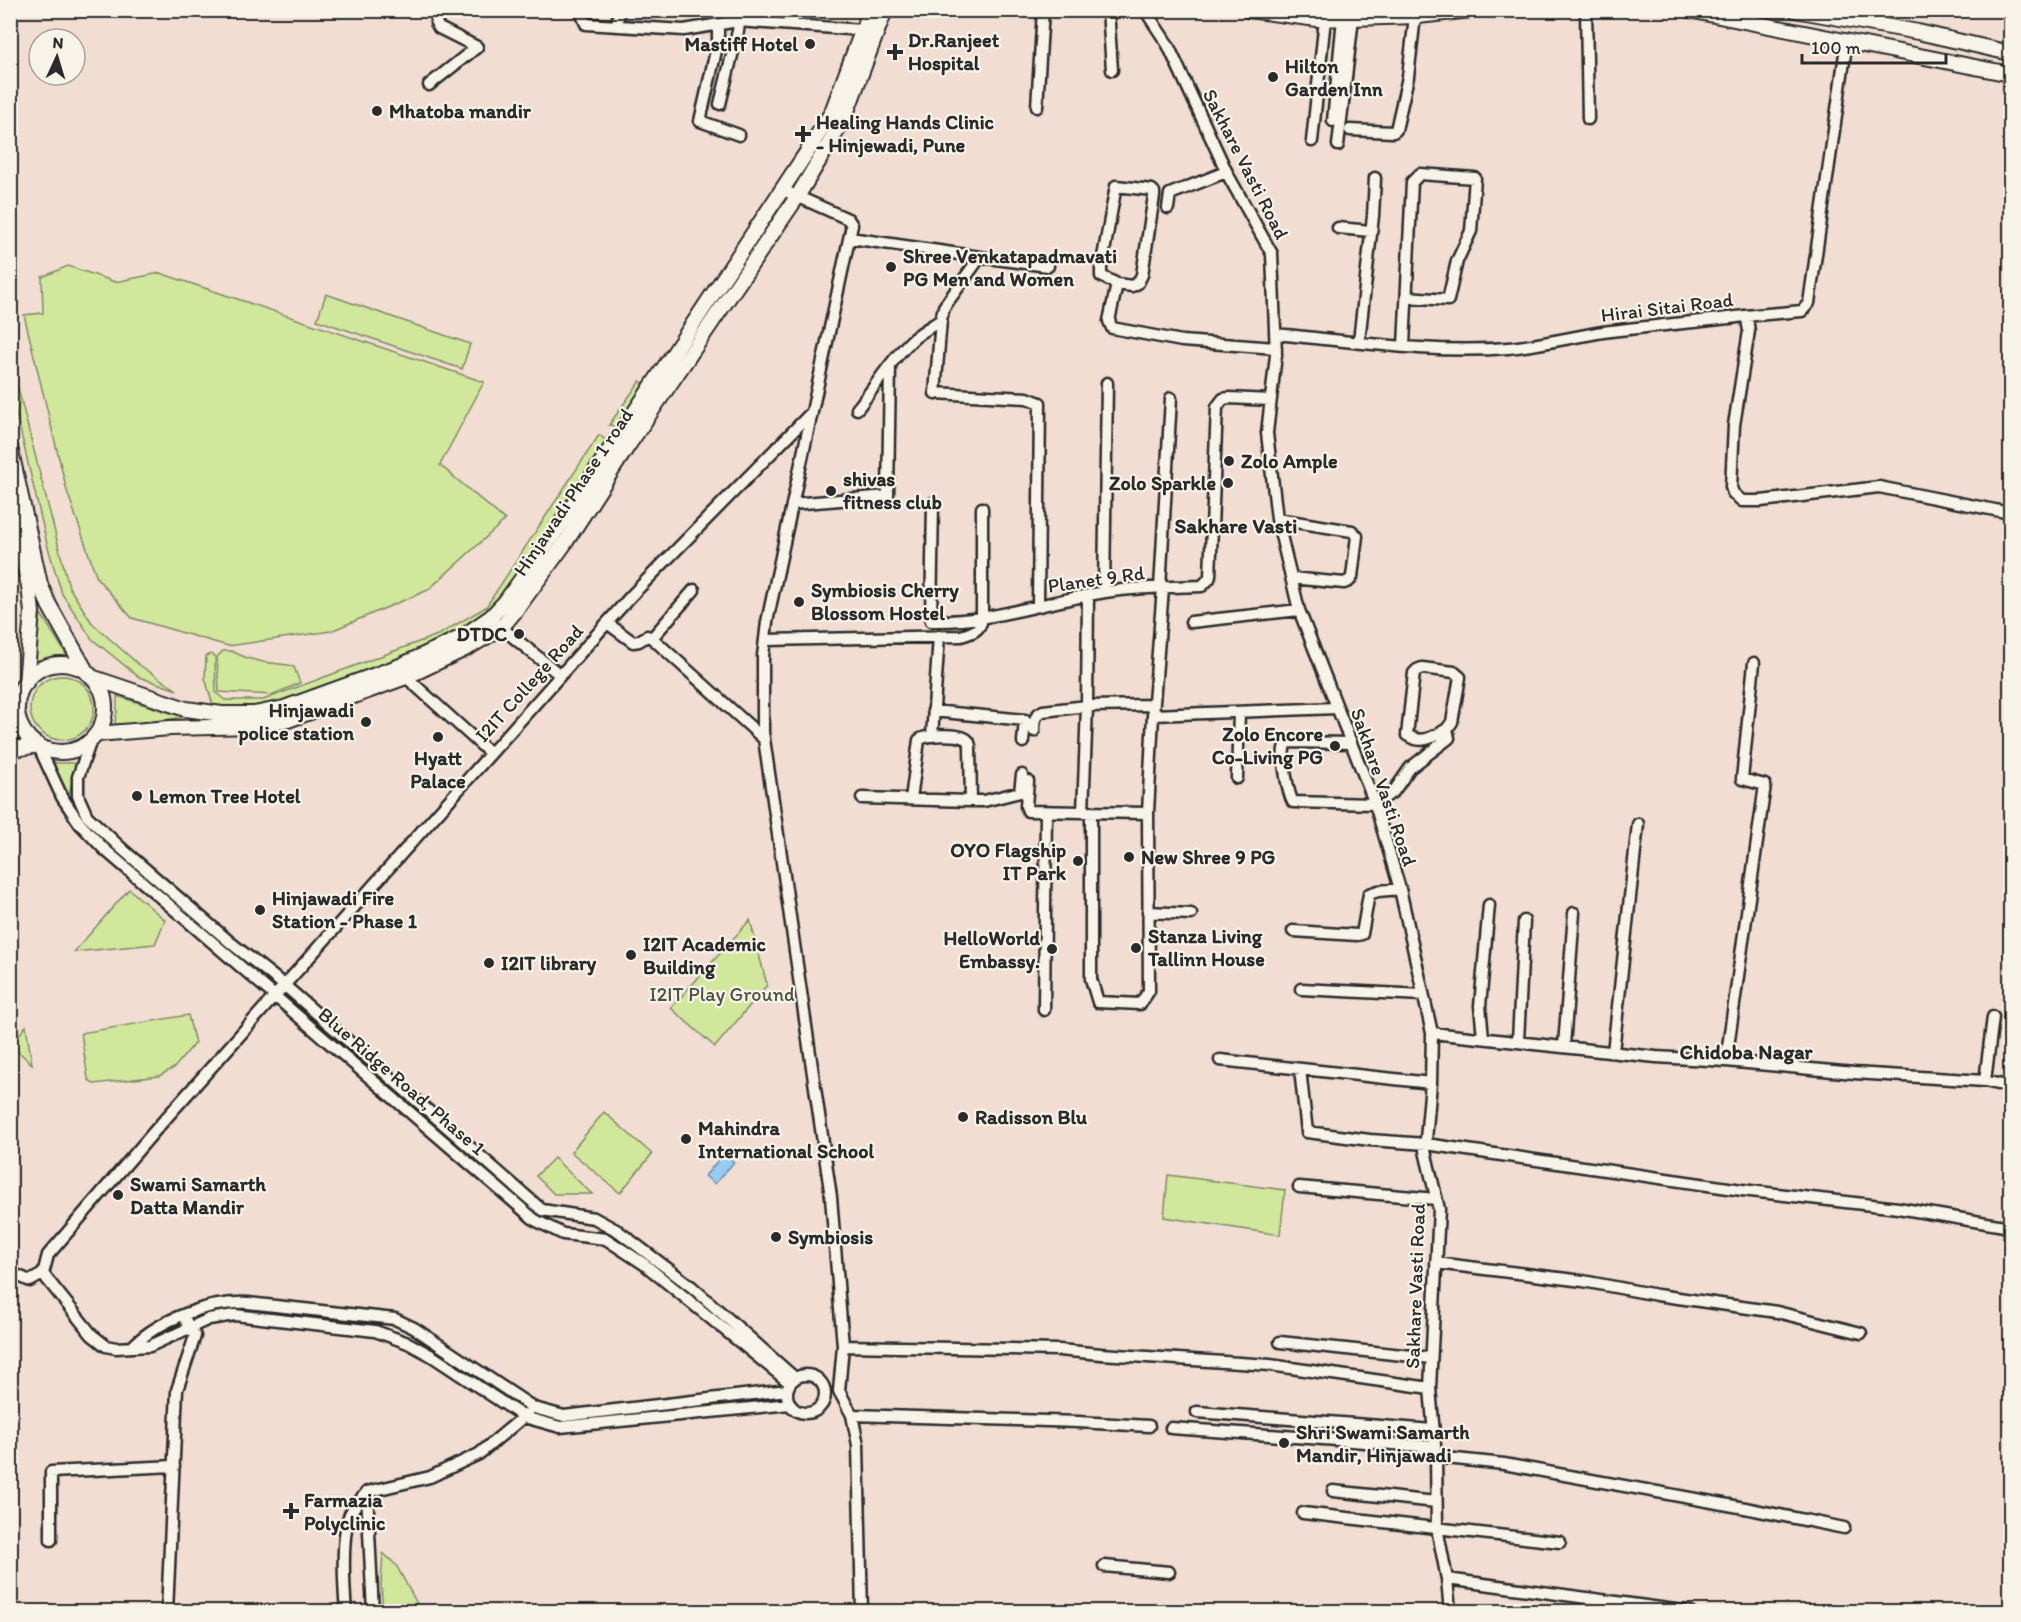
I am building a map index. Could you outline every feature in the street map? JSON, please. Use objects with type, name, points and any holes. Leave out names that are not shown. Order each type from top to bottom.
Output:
[{"type":"main road","name":"Hinjawadi Phase 1 road","points":[[90,676],[186,709],[222,714],[254,714],[284,708],[402,672],[491,617],[505,602],[554,534],[783,190],[832,112],[870,10]]},
{"type":"main road","name":"Hinjawadi Phase 1 road","points":[[94,737],[171,728],[256,726],[288,720],[402,672],[469,647],[501,628],[565,543],[627,447],[797,197],[844,119],[878,34],[885,10]]},
{"type":"main road","points":[[1248,10],[1292,17],[1325,19],[1415,16],[1471,10]]},
{"type":"main road","points":[[1689,10],[2010,74]]},
{"type":"main road","points":[[1795,10],[1918,32],[2010,53]]},
{"type":"main road","points":[[10,447],[40,584],[49,605],[90,676],[103,693],[105,710],[102,727],[85,746],[69,752],[51,751],[38,745],[29,738],[20,724],[17,707],[23,687],[32,612],[29,586],[10,502]]},
{"type":"main road","points":[[10,702],[38,671],[54,665],[71,666],[90,676]]},
{"type":"main road","points":[[10,750],[38,745]]},
{"type":"street","points":[[429,85],[477,47],[439,28],[436,23],[437,18],[446,10]]},
{"type":"street","points":[[580,10],[586,24],[684,30],[718,26],[739,16],[792,25],[862,30],[878,34]]},
{"type":"street","points":[[617,26],[619,10]]},
{"type":"street","points":[[792,25],[794,10]]},
{"type":"street","points":[[1037,107],[1043,10]]},
{"type":"street","points":[[1108,10],[1112,70]]},
{"type":"street","name":"Sakhare Vasti Road","points":[[1145,10],[1168,45],[1226,172],[1272,254],[1276,348],[1267,433],[1277,519],[1299,610],[1375,804],[1400,889],[1432,1033],[1431,1083],[1425,1151],[1439,1209],[1430,1388],[1437,1528],[1447,1579],[1449,1611]]},
{"type":"street","points":[[1586,10],[1588,118]]},
{"type":"street","points":[[720,104],[739,16]]},
{"type":"street","points":[[1350,130],[1394,132],[1396,130],[1408,77],[1415,16]]},
{"type":"street","points":[[1333,121],[1348,18]]},
{"type":"street","points":[[1338,145],[1348,18]]},
{"type":"street","points":[[1312,141],[1325,19]]},
{"type":"street","points":[[718,26],[717,42],[699,121],[739,135]]},
{"type":"street","points":[[1745,316],[1802,311],[1809,303],[1847,40]]},
{"type":"street","points":[[1168,208],[1170,194],[1226,172]]},
{"type":"street","points":[[1404,346],[1412,182],[1420,174],[1475,178],[1471,231],[1457,261],[1449,300],[1407,297]]},
{"type":"street","points":[[1359,341],[1375,178]]},
{"type":"street","points":[[1116,186],[1152,190],[1154,196],[1142,275],[1138,284],[1132,286],[1117,284],[1101,276],[1116,186]]},
{"type":"street","points":[[783,190],[848,219],[852,225],[767,622],[763,667],[764,739],[831,1197],[843,1346],[839,1391],[852,1414],[858,1445],[862,1611]]},
{"type":"street","points":[[1338,228],[1371,231]]},
{"type":"street","points":[[850,238],[1048,266]]},
{"type":"street","points":[[980,257],[944,307],[936,394],[1026,398],[1040,403],[1038,605]]},
{"type":"street","points":[[1117,284],[1109,321],[1112,328],[1182,340],[1276,348]]},
{"type":"street","name":"Hirai Sitai Road","points":[[1275,334],[1404,346],[1508,348],[1606,332],[1745,316],[1749,331],[1734,425],[1731,487],[1742,501],[1761,501],[1878,487],[2010,513]]},
{"type":"street","points":[[856,409],[914,338],[941,320]]},
{"type":"street","points":[[792,504],[888,496],[890,365]]},
{"type":"street","points":[[1104,592],[1107,383]]},
{"type":"street","points":[[1088,596],[1087,812],[1091,979],[1098,1002],[1140,1004],[1149,991],[1148,813],[1171,398]]},
{"type":"street","name":"Planet 9 Rd","points":[[766,640],[952,636],[971,633],[979,628],[982,619],[1038,605],[1104,592],[1202,586],[1209,579],[1214,516],[1217,407],[1223,399],[1229,398],[1270,400]]},
{"type":"street","name":"I2IT College Road","points":[[43,1274],[48,1255],[490,753],[631,596],[810,414]]},
{"type":"street","points":[[933,503],[931,621],[955,622],[982,619],[982,508]]},
{"type":"street","points":[[1277,519],[1352,531],[1357,536],[1350,581],[1344,583],[1292,578]]},
{"type":"street","points":[[652,638],[694,590]]},
{"type":"street","points":[[1191,622],[1299,610]]},
{"type":"street","points":[[491,617],[501,628],[560,675]]},
{"type":"street","points":[[952,636],[955,622]]},
{"type":"street","points":[[607,623],[633,642],[647,636],[652,638],[764,739]]},
{"type":"street","points":[[932,736],[939,636]]},
{"type":"street","points":[[1726,1062],[1765,785],[1742,779],[1754,663]]},
{"type":"street","points":[[1351,743],[1290,742],[1286,745],[1284,749],[1291,798],[1298,804],[1375,804],[1394,791],[1410,768],[1449,738],[1447,729],[1452,722],[1460,677],[1454,672],[1422,668],[1417,670],[1414,674],[1407,735],[1411,738],[1427,740],[1447,729]]},
{"type":"street","points":[[402,672],[490,753]]},
{"type":"street","points":[[1034,731],[1034,719],[1043,711],[1088,706],[1239,712],[1337,708]]},
{"type":"street","points":[[933,711],[1025,720],[1023,742]]},
{"type":"street","points":[[1237,778],[1239,712]]},
{"type":"street","points":[[910,799],[919,740],[932,736],[964,738],[968,741],[972,801]]},
{"type":"street","name":"Blue Ridge Road, Phase 1","points":[[94,737],[78,777],[78,796],[87,816],[121,848],[284,985],[542,1210],[594,1218],[632,1240],[692,1287],[790,1384]]},
{"type":"street","name":"Blue Ridge Road, Phase 1","points":[[38,745],[62,797],[82,826],[104,849],[535,1220],[563,1234],[606,1239],[622,1249],[644,1264],[790,1384]]},
{"type":"street","points":[[862,798],[984,801],[1020,792],[1025,775],[1028,811],[1148,813]]},
{"type":"street","points":[[1044,1010],[1046,812]]},
{"type":"street","points":[[1613,1052],[1638,824]]},
{"type":"street","points":[[1293,931],[1362,934],[1370,894],[1400,889]]},
{"type":"street","points":[[1483,1037],[1480,1006],[1489,905]]},
{"type":"street","points":[[1149,912],[1191,914]]},
{"type":"street","points":[[1564,1046],[1574,913]]},
{"type":"street","points":[[1518,1041],[1524,921]]},
{"type":"street","points":[[1301,990],[1423,994]]},
{"type":"street","points":[[1984,1082],[1993,1017]]},
{"type":"street","points":[[1432,1033],[1613,1052],[1984,1082],[2010,1087]]},
{"type":"street","points":[[1220,1060],[1431,1083]]},
{"type":"street","points":[[1300,1069],[1307,1132],[1426,1144],[1742,1190],[1898,1208],[2010,1227]]},
{"type":"street","points":[[1299,1187],[1436,1199]]},
{"type":"street","points":[[1436,1263],[1583,1281],[1657,1295],[1777,1312],[1861,1333]]},
{"type":"street","points":[[10,1272],[30,1281],[43,1274],[92,1335],[106,1346],[116,1348],[150,1346],[209,1319],[235,1315],[356,1328],[387,1334],[408,1343],[442,1361],[524,1417],[560,1427],[790,1404],[800,1412],[813,1412],[823,1404],[825,1391],[824,1385],[808,1374],[790,1384],[564,1416],[534,1408],[414,1328],[389,1317],[234,1302],[205,1307],[183,1316],[145,1334],[133,1346]]},
{"type":"street","points":[[167,1611],[177,1390],[195,1335],[183,1316]]},
{"type":"street","points":[[1280,1342],[1431,1358]]},
{"type":"street","points":[[843,1346],[1059,1350],[1270,1365],[1430,1388]]},
{"type":"street","points":[[790,1384],[790,1404]]},
{"type":"street","points":[[825,1391],[839,1391]]},
{"type":"street","points":[[346,1611],[344,1586],[347,1526],[351,1513],[367,1492],[430,1477],[479,1454],[534,1408]]},
{"type":"street","points":[[1197,1412],[1433,1430]]},
{"type":"street","points":[[852,1414],[1149,1426]]},
{"type":"street","points":[[1171,1428],[1435,1452],[1844,1528]]},
{"type":"street","points":[[51,1540],[51,1472],[174,1466]]},
{"type":"street","points":[[1333,1491],[1436,1502]]},
{"type":"street","points":[[367,1492],[373,1611]]},
{"type":"street","points":[[1303,1514],[1560,1542]]},
{"type":"street","points":[[1104,1566],[1169,1572]]},
{"type":"street","points":[[1447,1579],[1690,1611]]},
{"type":"green space","points":[[68,266],[115,282],[160,273],[484,382],[440,465],[505,520],[428,590],[331,631],[228,646],[132,618],[97,578],[67,491],[24,315],[43,313],[42,277]]},
{"type":"green space","points":[[326,294],[470,344],[462,369],[317,320]]},
{"type":"green space","points":[[13,369],[69,587],[92,623],[138,664],[177,690],[139,677],[92,639],[62,594],[47,544],[11,391],[11,370]]},
{"type":"green space","points":[[640,381],[650,387],[622,427],[609,425]]},
{"type":"green space","points":[[599,435],[610,443],[493,609],[467,630],[437,644],[275,706],[214,709],[205,678],[206,656],[211,654],[215,656],[216,693],[225,700],[263,700],[440,634],[486,607]]},
{"type":"green space","points":[[41,614],[68,657],[34,661]]},
{"type":"green space","points":[[223,651],[231,651],[263,662],[294,667],[300,683],[272,695],[219,692],[217,657]]},
{"type":"green space","points":[[62,676],[80,682],[88,690],[94,708],[88,726],[80,734],[62,740],[44,734],[36,726],[30,708],[36,690],[44,682]]},
{"type":"green space","points":[[117,696],[183,717],[114,728]]},
{"type":"green space","points":[[55,763],[76,763],[69,795],[53,766]]},
{"type":"green space","points":[[129,889],[165,920],[155,944],[74,952]]},
{"type":"green space","name":"I2IT Play Ground","points":[[750,920],[767,985],[715,1047],[671,1008]]},
{"type":"green space","points":[[188,1015],[195,1043],[174,1068],[159,1076],[94,1084],[88,1079],[81,1033]]},
{"type":"green space","points":[[26,1026],[32,1064],[11,1045]]},
{"type":"green space","points":[[604,1112],[652,1154],[620,1193],[571,1152]]},
{"type":"green space","points":[[554,1158],[592,1194],[554,1194],[536,1176]]},
{"type":"green space","points":[[1168,1175],[1285,1190],[1280,1235],[1164,1217]]},
{"type":"green space","points":[[383,1553],[396,1565],[421,1611],[383,1611],[381,1584]]},
{"type":"water","points":[[724,1153],[734,1162],[715,1184],[705,1176]]},
{"type":"place","name":"Mastiff Hotel","points":[[810,44]]},
{"type":"place","name":"Dr.Ranjeet Hospital","points":[[895,52]]},
{"type":"place","name":"Hilton Garden Inn","points":[[1273,77]]},
{"type":"place","name":"Mhatoba mandir","points":[[377,111]]},
{"type":"place","name":"Healing Hands Clinic - Hinjewadi, Pune","points":[[803,134]]},
{"type":"place","name":"Shree Venkatapadmavati PG Men and Women","points":[[891,267]]},
{"type":"place","name":"Zolo Ample","points":[[1229,461]]},
{"type":"place","name":"Zolo Sparkle","points":[[1228,483]]},
{"type":"place","name":"shivas fitness club","points":[[831,491]]},
{"type":"place","name":"Symbiosis Cherry Blossom Hostel","points":[[799,602]]},
{"type":"place","name":"DTDC","points":[[519,634]]},
{"type":"place","name":"Hinjawadi police station","points":[[366,722]]},
{"type":"place","name":"Hyatt Palace","points":[[438,737]]},
{"type":"place","name":"Zolo Encore Co-Living PG","points":[[1335,746]]},
{"type":"place","name":"Lemon Tree Hotel","points":[[137,796]]},
{"type":"place","name":"New Shree 9 PG","points":[[1129,857]]},
{"type":"place","name":"OYO Flagship IT Park","points":[[1078,861]]},
{"type":"place","name":"Hinjawadi Fire Station - Phase 1","points":[[260,910]]},
{"type":"place","name":"Stanza Living Tallinn House","points":[[1136,948]]},
{"type":"place","name":"HelloWorld Embassy.","points":[[1052,949]]},
{"type":"place","name":"I2IT Academic Building","points":[[631,955]]},
{"type":"place","name":"I2IT library","points":[[489,963]]},
{"type":"place","name":"Radisson Blu","points":[[963,1117]]},
{"type":"place","name":"Mahindra International School","points":[[686,1139]]},
{"type":"place","name":"Swami Samarth Datta Mandir","points":[[118,1195]]},
{"type":"place","name":"Symbiosis","points":[[776,1237]]},
{"type":"place","name":"Shri Swami Samarth Mandir, Hinjawadi","points":[[1284,1443]]},
{"type":"place","name":"Farmazia Polyclinic","points":[[291,1511]]},
{"type":"district","name":"Sakhare Vasti","points":[[1236,525]]},
{"type":"district","name":"Chidoba Nagar","points":[[1746,1051]]}]
